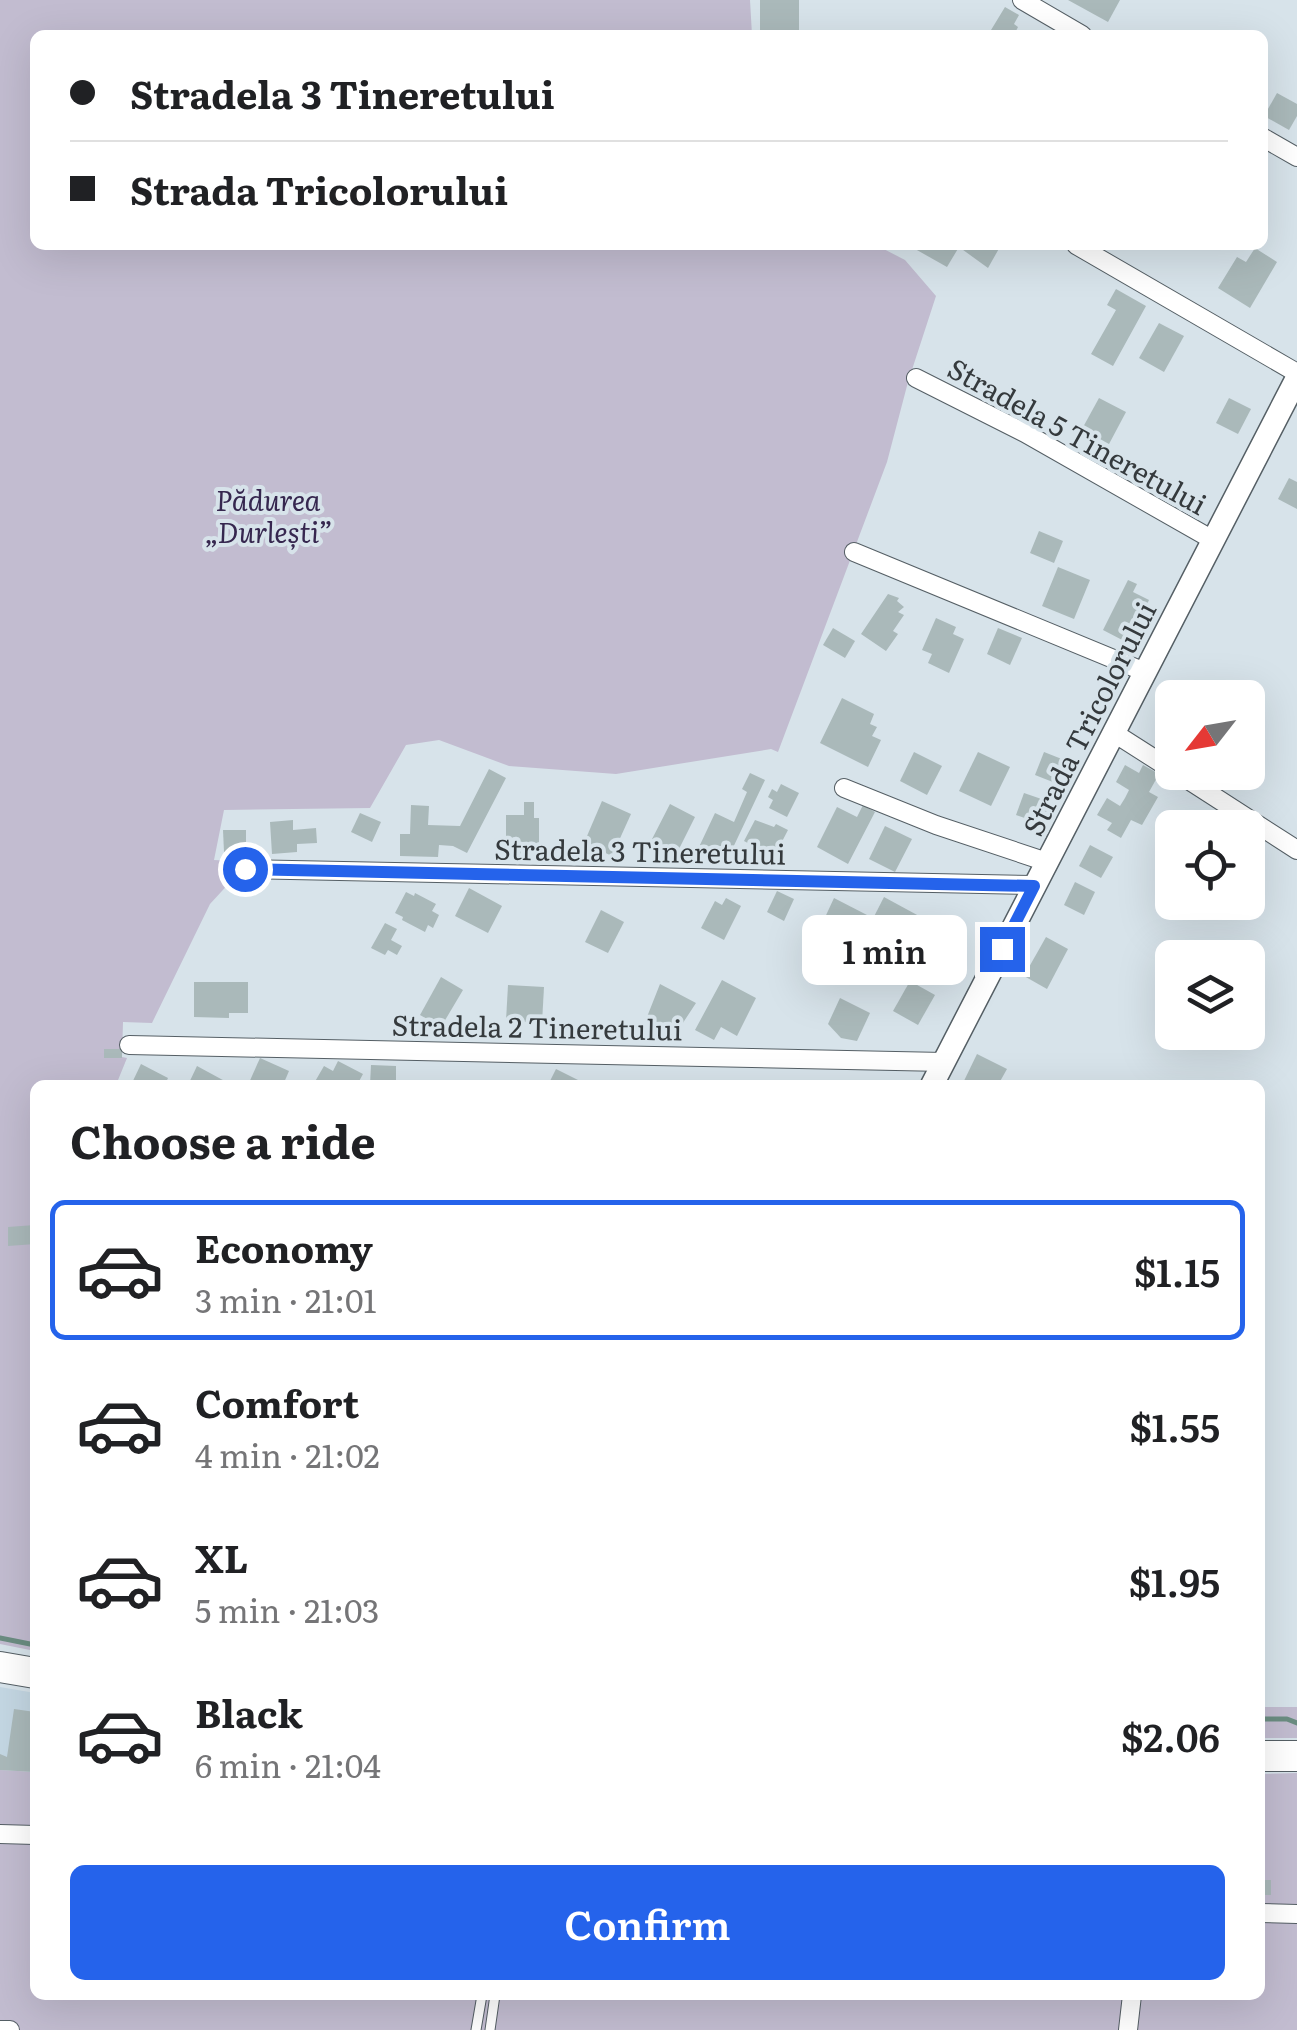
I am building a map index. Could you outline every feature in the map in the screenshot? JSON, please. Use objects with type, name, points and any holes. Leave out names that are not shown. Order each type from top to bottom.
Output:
[{"type":"highway","points":[[0,1667],[30,1672]]},
{"type":"highway","points":[[1265,1756],[1297,1756]]},
{"type":"street","points":[[1022,0],[1073,30]]},
{"type":"street","points":[[1268,140],[1297,157]]},
{"type":"street","points":[[1084,250],[1297,376]]},
{"type":"street","name":"Strada Tricolorului","points":[[935,1080],[1297,376]]},
{"type":"street","name":"Stradela 5 Tineretului","points":[[916,378],[1025,433],[1213,540]]},
{"type":"street","points":[[854,552],[1145,672]]},
{"type":"street","points":[[1114,732],[1155,759]]},
{"type":"street","points":[[844,788],[936,825],[1047,862]]},
{"type":"street","points":[[1204,790],[1292,847],[1297,826]]},
{"type":"street","name":"Stradela 3 Tineretului","points":[[245,869],[1034,886]]},
{"type":"street","name":"Stradela 2 Tineretului","points":[[129,1044],[944,1062]]},
{"type":"street","points":[[0,1834],[30,1835]]},
{"type":"street","points":[[1265,1913],[1297,1914]]},
{"type":"street","points":[[1128,2030],[1131,2000]]},
{"type":"street","points":[[0,2030],[10,2030]]},
{"type":"lane","points":[[476,2030],[481,2000]]},
{"type":"lane","points":[[490,2030],[494,2000]]},
{"type":"shaded area","points":[[0,1687],[30,1692],[30,1772],[0,1770]]},
{"type":"green space","name":"Pădurea „Durlești”","points":[[0,0],[750,0],[752,30],[30,30],[30,250],[886,250],[905,260],[936,296],[887,462],[778,752],[771,749],[616,774],[509,766],[439,740],[406,745],[370,808],[224,810],[214,860],[234,861],[233,879],[210,904],[152,1023],[123,1022],[122,1057],[127,1058],[118,1080],[30,1080],[30,1650],[0,1644]]},
{"type":"green space","points":[[1265,1707],[1297,1707],[1297,1738],[1265,1738]]},
{"type":"green space","points":[[0,1770],[30,1772],[30,2000],[1265,2000],[1265,1774],[1297,1773],[1297,2030],[0,2030]]},
{"type":"building","points":[[760,0],[799,0],[799,30],[760,30]]},
{"type":"building","points":[[1068,0],[1120,0],[1108,22]]},
{"type":"building","points":[[1005,7],[1019,15],[1014,24],[1016,30],[991,30]]},
{"type":"building","points":[[1277,93],[1297,104],[1297,116],[1289,130],[1268,118],[1268,109]]},
{"type":"building","points":[[917,250],[957,250],[947,267]]},
{"type":"building","points":[[963,250],[998,250],[988,268]]},
{"type":"building","points":[[1254,250],[1258,250],[1277,262],[1250,308],[1218,288],[1237,257],[1246,262]]},
{"type":"building","points":[[1116,289],[1146,306],[1113,366],[1091,354],[1116,310],[1107,305]]},
{"type":"building","points":[[1159,323],[1184,336],[1164,372],[1139,358]]},
{"type":"building","points":[[1099,398],[1126,412],[1109,444],[1082,429]]},
{"type":"building","points":[[1229,398],[1251,409],[1238,434],[1216,423]]},
{"type":"building","points":[[1289,478],[1297,482],[1297,509],[1278,499]]},
{"type":"building","points":[[1039,531],[1063,541],[1054,563],[1030,553]]},
{"type":"building","points":[[1058,567],[1090,580],[1074,619],[1042,606]]},
{"type":"building","points":[[1128,580],[1137,584],[1133,592],[1149,600],[1128,643],[1103,630]]},
{"type":"building","points":[[888,594],[899,598],[897,601],[904,607],[898,612],[904,615],[893,631],[898,634],[886,651],[861,634]]},
{"type":"building","points":[[936,618],[956,627],[953,634],[964,639],[949,673],[928,663],[932,654],[922,650]]},
{"type":"building","points":[[833,628],[855,641],[845,658],[823,645]]},
{"type":"building","points":[[998,628],[1022,638],[1010,665],[987,654]]},
{"type":"building","points":[[842,698],[874,714],[870,724],[877,727],[872,736],[881,740],[868,767],[820,743]]},
{"type":"building","points":[[914,752],[942,766],[927,795],[900,781]]},
{"type":"building","points":[[978,752],[1010,767],[991,806],[959,791]]},
{"type":"building","points":[[1044,752],[1077,765],[1068,788],[1035,775]]},
{"type":"building","points":[[1125,765],[1139,773],[1143,765],[1155,772],[1149,792],[1158,797],[1142,825],[1131,820],[1121,838],[1107,830],[1112,823],[1097,815],[1107,798],[1120,806],[1125,798],[1129,790],[1116,782]]},
{"type":"building","points":[[489,769],[506,778],[467,853],[439,845],[438,857],[400,856],[400,834],[410,834],[411,805],[429,806],[428,825],[460,826]]},
{"type":"building","points":[[750,773],[765,780],[730,854],[720,849],[717,856],[699,847],[715,813],[734,822],[747,792],[742,789]]},
{"type":"building","points":[[781,784],[799,793],[787,817],[769,808],[772,789],[777,792]]},
{"type":"building","points":[[1024,793],[1053,803],[1045,825],[1016,815]]},
{"type":"building","points":[[602,801],[631,814],[612,856],[584,843]]},
{"type":"building","points":[[524,802],[534,802],[534,818],[539,818],[539,854],[516,854],[516,849],[506,849],[506,815],[524,815]]},
{"type":"building","points":[[670,804],[695,817],[677,853],[650,843]]},
{"type":"building","points":[[863,805],[875,812],[848,864],[817,847],[837,807],[857,817]]},
{"type":"building","points":[[360,813],[381,822],[372,842],[351,832]]},
{"type":"building","points":[[293,820],[293,830],[316,828],[317,843],[297,844],[297,852],[272,854],[270,822]]},
{"type":"building","points":[[755,820],[788,830],[774,857],[744,841]]},
{"type":"building","points":[[885,826],[912,839],[895,872],[869,859]]},
{"type":"building","points":[[223,830],[246,830],[246,852],[224,852]]},
{"type":"building","points":[[1090,845],[1113,857],[1101,878],[1079,866]]},
{"type":"building","points":[[1075,882],[1095,892],[1084,915],[1064,905]]},
{"type":"building","points":[[469,888],[502,906],[488,933],[455,916]]},
{"type":"building","points":[[777,891],[794,899],[784,921],[767,912]]},
{"type":"building","points":[[406,892],[436,904],[432,911],[439,915],[433,928],[428,925],[425,932],[395,913]]},
{"type":"building","points":[[884,897],[919,916],[897,958],[862,940]]},
{"type":"building","points":[[726,898],[741,906],[724,940],[701,928],[715,901],[722,905]]},
{"type":"building","points":[[834,898],[867,915],[854,942],[821,926]]},
{"type":"building","points":[[601,910],[624,922],[608,953],[585,942]]},
{"type":"building","points":[[941,915],[966,929],[950,959],[925,945]]},
{"type":"building","points":[[385,923],[397,929],[391,940],[402,946],[397,955],[388,950],[385,955],[371,948]]},
{"type":"building","points":[[1046,937],[1068,949],[1047,989],[1024,976]]},
{"type":"building","points":[[441,977],[463,990],[441,1027],[420,1015]]},
{"type":"building","points":[[722,980],[756,998],[737,1036],[721,1027],[714,1040],[695,1030]]},
{"type":"building","points":[[910,981],[935,995],[918,1025],[893,1011]]},
{"type":"building","points":[[194,982],[248,982],[248,1013],[229,1013],[229,1018],[194,1017]]},
{"type":"building","points":[[660,984],[696,1003],[673,1038],[664,1033],[662,1036],[645,1022]]},
{"type":"building","points":[[508,985],[544,987],[542,1023],[506,1021]]},
{"type":"building","points":[[840,998],[870,1013],[857,1041],[841,1038],[828,1024]]},
{"type":"building","points":[[104,1049],[122,1049],[122,1058],[104,1058]]},
{"type":"building","points":[[977,1054],[1007,1069],[1001,1080],[964,1080]]},
{"type":"building","points":[[260,1058],[289,1071],[285,1080],[250,1080]]},
{"type":"building","points":[[338,1061],[363,1074],[360,1080],[316,1080],[324,1066],[333,1071]]},
{"type":"building","points":[[141,1064],[168,1078],[167,1080],[133,1080]]},
{"type":"building","points":[[371,1065],[396,1066],[396,1080],[370,1080]]},
{"type":"building","points":[[197,1066],[223,1080],[190,1080]]},
{"type":"building","points":[[556,1069],[578,1080],[550,1080]]},
{"type":"building","points":[[30,1225],[30,1244],[8,1246],[8,1227]]},
{"type":"building","points":[[14,1709],[30,1711],[30,1772],[0,1770],[0,1754],[7,1757]]},
{"type":"building","points":[[1265,1880],[1271,1880],[1271,1895],[1265,1895]]},
{"type":"waterway","points":[[0,1638],[30,1644]]},
{"type":"waterway","points":[[1265,1719],[1297,1723]]},
{"type":"route","points":[[245,869],[1034,886],[1002,949]]}]
